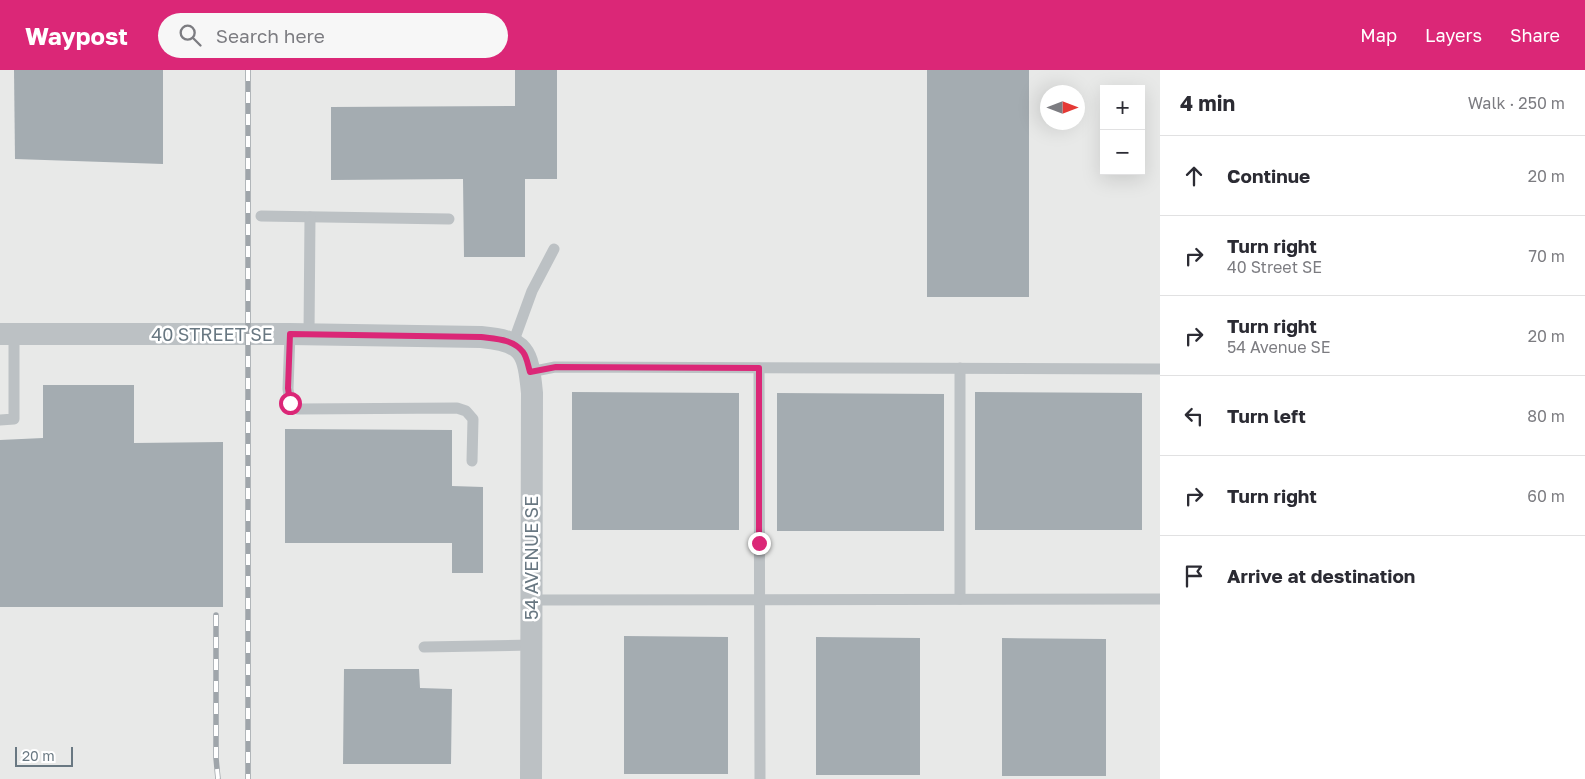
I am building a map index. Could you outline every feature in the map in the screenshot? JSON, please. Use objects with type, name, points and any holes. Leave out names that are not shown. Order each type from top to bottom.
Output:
[{"type":"street","name":"40 STREET SE","points":[[7,334],[299,334],[481,337],[501,339],[513,343]]},
{"type":"street","name":"54 AVENUE SE","points":[[513,343],[524,353],[530,372],[532,393],[531,779]]},
{"type":"lane","points":[[261,216],[449,219]]},
{"type":"lane","points":[[310,217],[299,334],[288,388],[290,403],[298,410],[457,408],[466,411],[473,419],[472,461]]},
{"type":"lane","points":[[513,343],[532,291],[554,249]]},
{"type":"lane","points":[[0,420],[14,420],[7,334]]},
{"type":"lane","points":[[530,372],[556,367],[1160,369]]},
{"type":"lane","points":[[759,368],[760,779]]},
{"type":"lane","points":[[960,368],[960,599]]},
{"type":"lane","points":[[531,600],[1160,598]]},
{"type":"lane","points":[[424,647],[531,645]]},
{"type":"shaded area","points":[[0,70],[1160,70],[1160,779],[0,779]]},
{"type":"building","points":[[14,70],[163,70],[163,164],[15,159]]},
{"type":"building","points":[[515,70],[557,70],[557,179],[525,179],[525,257],[464,257],[463,179],[331,180],[331,107],[515,106]]},
{"type":"building","points":[[927,70],[1029,70],[1029,297],[927,297]]},
{"type":"building","points":[[43,385],[134,385],[134,443],[223,442],[223,607],[0,607],[0,440],[43,438]]},
{"type":"building","points":[[572,392],[739,393],[739,530],[572,530]]},
{"type":"building","points":[[975,392],[1142,393],[1142,530],[975,530]]},
{"type":"building","points":[[777,393],[944,394],[944,531],[777,531]]},
{"type":"building","points":[[285,429],[452,430],[452,486],[483,487],[483,573],[452,573],[452,543],[285,543]]},
{"type":"building","points":[[624,636],[728,637],[728,774],[624,774]]},
{"type":"building","points":[[816,637],[920,638],[920,775],[816,775]]},
{"type":"building","points":[[1002,638],[1106,639],[1106,776],[1002,776]]},
{"type":"building","points":[[344,669],[419,669],[420,688],[452,689],[451,764],[343,764]]},
{"type":"railway","points":[[248,70],[248,779]]},
{"type":"railway","points":[[216,615],[216,758],[218,779]]},
{"type":"route","points":[[290,403],[288,388],[290,334],[481,337],[501,339],[513,343],[524,353],[530,372],[556,367],[759,368],[759,543]]}]
